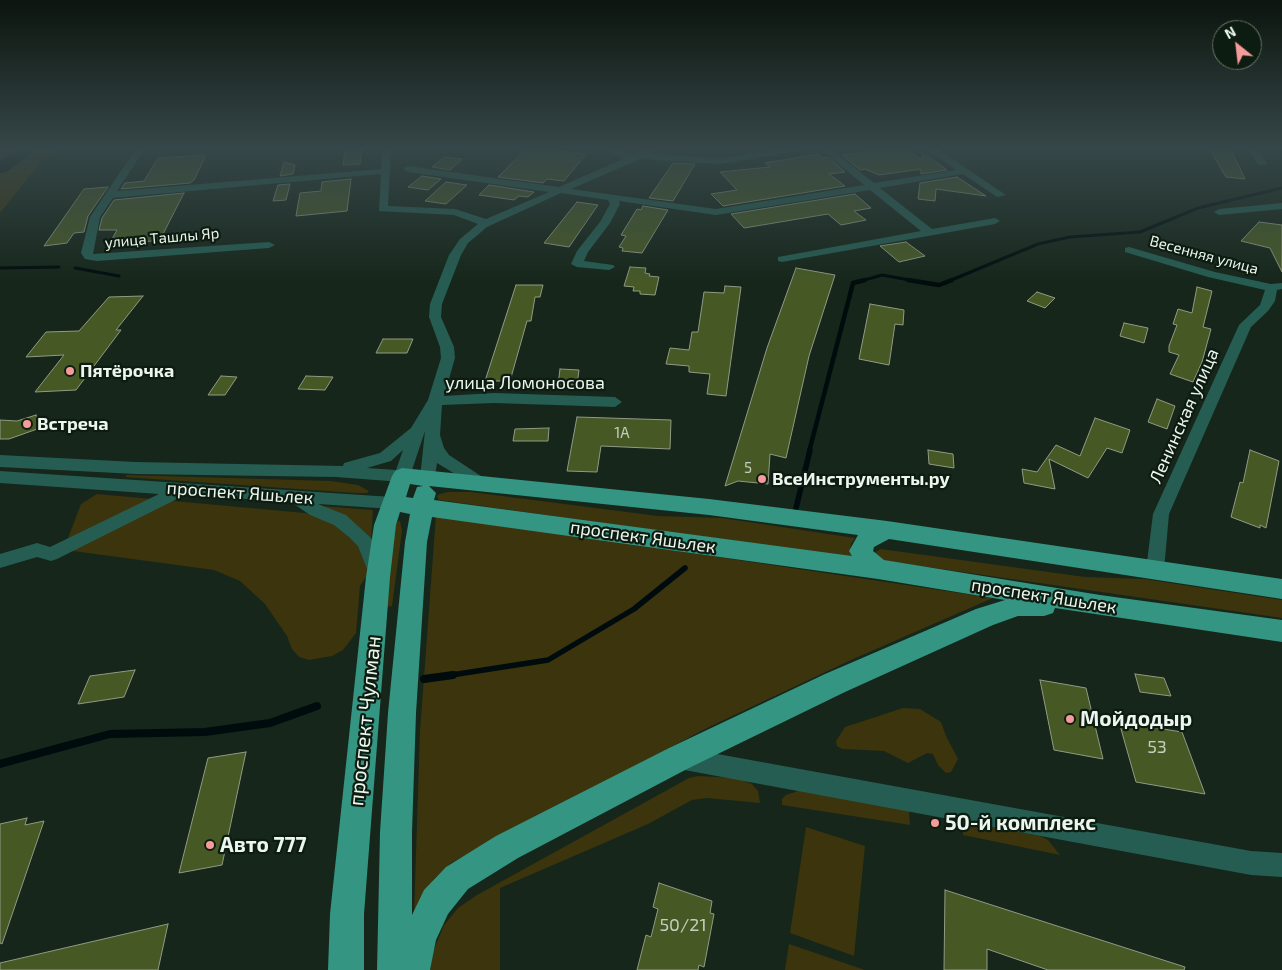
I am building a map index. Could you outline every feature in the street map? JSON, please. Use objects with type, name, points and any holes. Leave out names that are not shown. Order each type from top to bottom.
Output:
[{"type":"main road","name":"проспект Яшьлек","points":[[402,476],[478,482],[709,507],[887,530],[1282,589]]},
{"type":"main road","name":"проспект Чулман","points":[[346,970],[347,914],[378,577],[385,525],[402,476]]},
{"type":"main road","name":"проспект Чулман","points":[[395,970],[396,832],[402,713],[421,507],[428,478]]},
{"type":"main road","name":"проспект Яшьлек","points":[[392,503],[878,570],[1282,631]]},
{"type":"main road","points":[[878,570],[865,559],[861,551],[866,540],[887,530]]},
{"type":"main road","points":[[412,970],[419,937],[436,902],[457,878],[556,820],[835,683],[985,617],[1018,606],[1100,605]]},
{"type":"street","name":"улица Ташлы Яр","points":[[110,195],[95,217],[87,253],[89,257],[97,258],[269,245]]},
{"type":"street","points":[[384,195],[383,209],[450,211],[487,223]]},
{"type":"street","points":[[428,478],[435,401],[448,358],[447,347],[435,316],[436,304],[459,248],[474,231],[487,223],[550,195]]},
{"type":"street","points":[[600,195],[721,212],[818,195]]},
{"type":"street","points":[[883,195],[930,233]]},
{"type":"street","points":[[609,267],[577,264],[583,251],[605,223],[615,204],[612,197]]},
{"type":"street","points":[[1219,212],[1282,206]]},
{"type":"street","points":[[782,259],[995,221]]},
{"type":"street","name":"Весенняя улица","points":[[1129,250],[1212,275],[1276,287]]},
{"type":"street","name":"Ленинская улица","points":[[1155,570],[1161,514],[1246,325],[1264,308],[1276,287]]},
{"type":"street","name":"улица Ломоносова","points":[[435,401],[494,398],[615,402]]},
{"type":"street","points":[[402,476],[416,431],[435,401]]},
{"type":"street","points":[[336,471],[385,457],[416,431]]},
{"type":"street","points":[[433,431],[436,448],[443,459],[478,482]]},
{"type":"street","name":"проспект Яшьлек","points":[[0,462],[136,468],[336,471],[402,476]]},
{"type":"street","name":"проспект Яшьлек","points":[[0,477],[392,503]]},
{"type":"street","points":[[0,561],[37,550],[51,554],[183,489]]},
{"type":"street","points":[[295,498],[316,511],[340,520],[355,532],[365,543],[378,577]]},
{"type":"street","points":[[1244,625],[1282,642]]},
{"type":"street","points":[[679,758],[775,774],[1251,863],[1282,865]]},
{"type":"shaded area","points":[[0,195],[14,195],[0,213]]},
{"type":"shaded area","points":[[127,475],[331,481],[358,485],[369,491],[367,493],[355,493],[125,477]]},
{"type":"shaded area","points":[[448,492],[471,492],[658,516],[722,518],[855,538],[851,544],[850,551],[854,558],[439,500],[437,496]]},
{"type":"shaded area","points":[[97,494],[305,513],[326,519],[352,535],[364,553],[369,572],[360,586],[356,633],[343,650],[332,656],[309,660],[299,657],[292,649],[287,636],[265,604],[240,581],[214,570],[73,551],[67,541],[81,504]]},
{"type":"shaded area","points":[[323,506],[373,510],[371,543],[357,525]]},
{"type":"shaded area","points":[[436,515],[993,598],[851,660],[707,728],[451,863],[434,879],[414,915],[420,731]]},
{"type":"shaded area","points":[[400,521],[402,531],[392,606],[385,607],[390,543],[397,522]]},
{"type":"shaded area","points":[[881,549],[1085,577],[1144,579],[1282,600],[1282,618],[879,560],[874,553]]},
{"type":"shaded area","points":[[903,708],[920,709],[941,722],[958,759],[951,772],[946,773],[938,765],[933,754],[927,753],[908,763],[884,751],[842,749],[837,746],[836,741],[845,727]]},
{"type":"shaded area","points":[[698,776],[736,778],[752,784],[758,791],[760,803],[707,798],[692,800],[648,824],[500,888],[500,970],[430,970],[433,952],[444,925],[458,908],[477,895],[689,778]]},
{"type":"shaded area","points":[[801,790],[909,811],[910,825],[782,805],[782,799],[786,795]]},
{"type":"shaded area","points":[[961,821],[1040,836],[1048,840],[1060,855],[963,835]]},
{"type":"shaded area","points":[[806,827],[865,846],[854,956],[790,933]]},
{"type":"shaded area","points":[[789,944],[865,970],[785,970]]},
{"type":"building","points":[[80,195],[102,195],[88,216],[84,232],[74,233],[67,243],[44,246]]},
{"type":"building","points":[[183,195],[160,240],[108,246],[117,230],[99,230],[102,218],[114,200]]},
{"type":"building","points":[[275,195],[287,195],[286,200],[273,201]]},
{"type":"building","points":[[300,195],[349,195],[347,211],[296,216]]},
{"type":"building","points":[[431,195],[456,195],[446,204],[425,201]]},
{"type":"building","points":[[481,195],[530,195],[528,197],[519,196],[514,200]]},
{"type":"building","points":[[651,195],[676,195],[673,201],[649,198]]},
{"type":"building","points":[[712,195],[788,195],[723,206]]},
{"type":"building","points":[[847,195],[856,195],[871,208],[854,211],[866,220],[841,225],[828,214],[744,228],[731,214]]},
{"type":"building","points":[[918,195],[935,195],[935,201],[918,199]]},
{"type":"building","points":[[577,202],[598,205],[569,247],[544,243]]},
{"type":"building","points":[[643,206],[668,210],[642,253],[622,251],[623,248],[619,247],[626,236],[621,235],[637,209],[641,210]]},
{"type":"building","points":[[1259,222],[1282,225],[1282,272],[1270,248],[1241,241]]},
{"type":"building","points":[[906,242],[925,256],[899,262],[880,246]]},
{"type":"building","points":[[630,267],[646,268],[645,273],[650,274],[649,276],[659,277],[655,295],[640,294],[640,291],[633,291],[634,287],[624,286]]},
{"type":"building","points":[[796,268],[835,275],[809,356],[786,458],[770,454],[768,484],[738,481],[725,486],[767,348]]},
{"type":"building","points":[[516,285],[543,285],[540,297],[535,297],[531,321],[527,321],[510,381],[485,381]]},
{"type":"building","points":[[725,286],[741,287],[726,396],[707,394],[710,374],[689,372],[689,366],[666,364],[670,348],[689,350],[692,332],[698,332],[704,292],[724,293]]},
{"type":"building","points":[[1197,287],[1212,291],[1203,327],[1211,329],[1202,362],[1193,382],[1170,374],[1179,355],[1169,352],[1169,346],[1177,325],[1173,324],[1178,309],[1192,313]]},
{"type":"building","points":[[1037,292],[1055,298],[1045,308],[1027,301]]},
{"type":"building","points":[[143,296],[116,330],[121,330],[76,390],[35,392],[64,355],[26,357],[46,332],[79,331],[109,297]]},
{"type":"building","points":[[870,304],[904,310],[903,325],[895,324],[889,365],[859,359]]},
{"type":"building","points":[[1124,323],[1148,328],[1144,343],[1120,336]]},
{"type":"building","points":[[383,339],[413,339],[407,353],[376,353]]},
{"type":"building","points":[[560,369],[579,370],[577,385],[558,385]]},
{"type":"building","points":[[221,376],[237,377],[225,395],[208,395]]},
{"type":"building","points":[[306,376],[333,377],[325,390],[298,389]]},
{"type":"building","points":[[1157,399],[1175,406],[1167,429],[1148,422]]},
{"type":"building","name":"Встреча","points":[[36,415],[40,428],[9,439],[0,439],[0,420],[17,421]]},
{"type":"building","points":[[577,417],[671,420],[670,449],[601,446],[597,472],[567,471]]},
{"type":"building","points":[[1095,418],[1130,430],[1122,453],[1107,448],[1088,478],[1049,459],[1055,489],[1024,483],[1022,469],[1037,472],[1056,445],[1080,456]]},
{"type":"building","points":[[549,428],[548,441],[513,441],[515,429]]},
{"type":"building","points":[[928,450],[953,454],[954,468],[929,464]]},
{"type":"building","points":[[1250,450],[1279,461],[1266,528],[1260,525],[1260,528],[1231,517],[1240,482],[1243,483]]},
{"type":"building","points":[[135,670],[124,697],[78,704],[90,676]]},
{"type":"building","points":[[1135,674],[1164,678],[1171,696],[1140,692]]},
{"type":"building","name":"Мойдодыр","points":[[1040,680],[1086,688],[1103,759],[1054,750]]},
{"type":"building","points":[[1119,722],[1182,732],[1205,794],[1136,782]]},
{"type":"building","points":[[246,752],[222,865],[179,873],[208,758]]},
{"type":"building","points":[[27,818],[25,825],[44,821],[2,944],[0,943],[0,824]]},
{"type":"building","points":[[659,883],[712,901],[710,913],[714,914],[704,967],[699,965],[698,970],[637,970],[646,935],[651,937],[658,909],[653,907]]},
{"type":"building","points":[[945,890],[1185,967],[1184,970],[1048,970],[987,949],[987,970],[944,970]]},
{"type":"building","points":[[168,924],[158,970],[0,970],[0,963]]},
{"type":"waterway","points":[[949,281],[1038,244],[1070,237],[1140,232],[1198,208],[1251,195]]},
{"type":"waterway","points":[[0,268],[59,267]]},
{"type":"waterway","points":[[75,268],[119,276]]},
{"type":"waterway","points":[[861,281],[882,275],[915,281]]},
{"type":"waterway","points":[[861,281],[865,280]]},
{"type":"waterway","points":[[908,280],[939,285],[952,280]]},
{"type":"waterway","points":[[809,452],[853,283],[861,281]]},
{"type":"waterway","points":[[796,508],[810,450]]},
{"type":"waterway","points":[[445,676],[548,660],[634,609],[685,568]]},
{"type":"waterway","points":[[424,679],[453,675]]},
{"type":"waterway","points":[[0,764],[110,734],[205,732],[270,723],[317,706]]},
{"type":"place","name":"Пятёрочка","points":[[70,371]]},
{"type":"place","name":"Встреча","points":[[27,424]]},
{"type":"place","name":"ВсеИнструменты.ру","points":[[762,479]]},
{"type":"place","name":"Мойдодыр","points":[[1070,719]]},
{"type":"place","name":"50-й комплекс","points":[[935,823]]},
{"type":"place","name":"Авто 777","points":[[210,845]]}]
